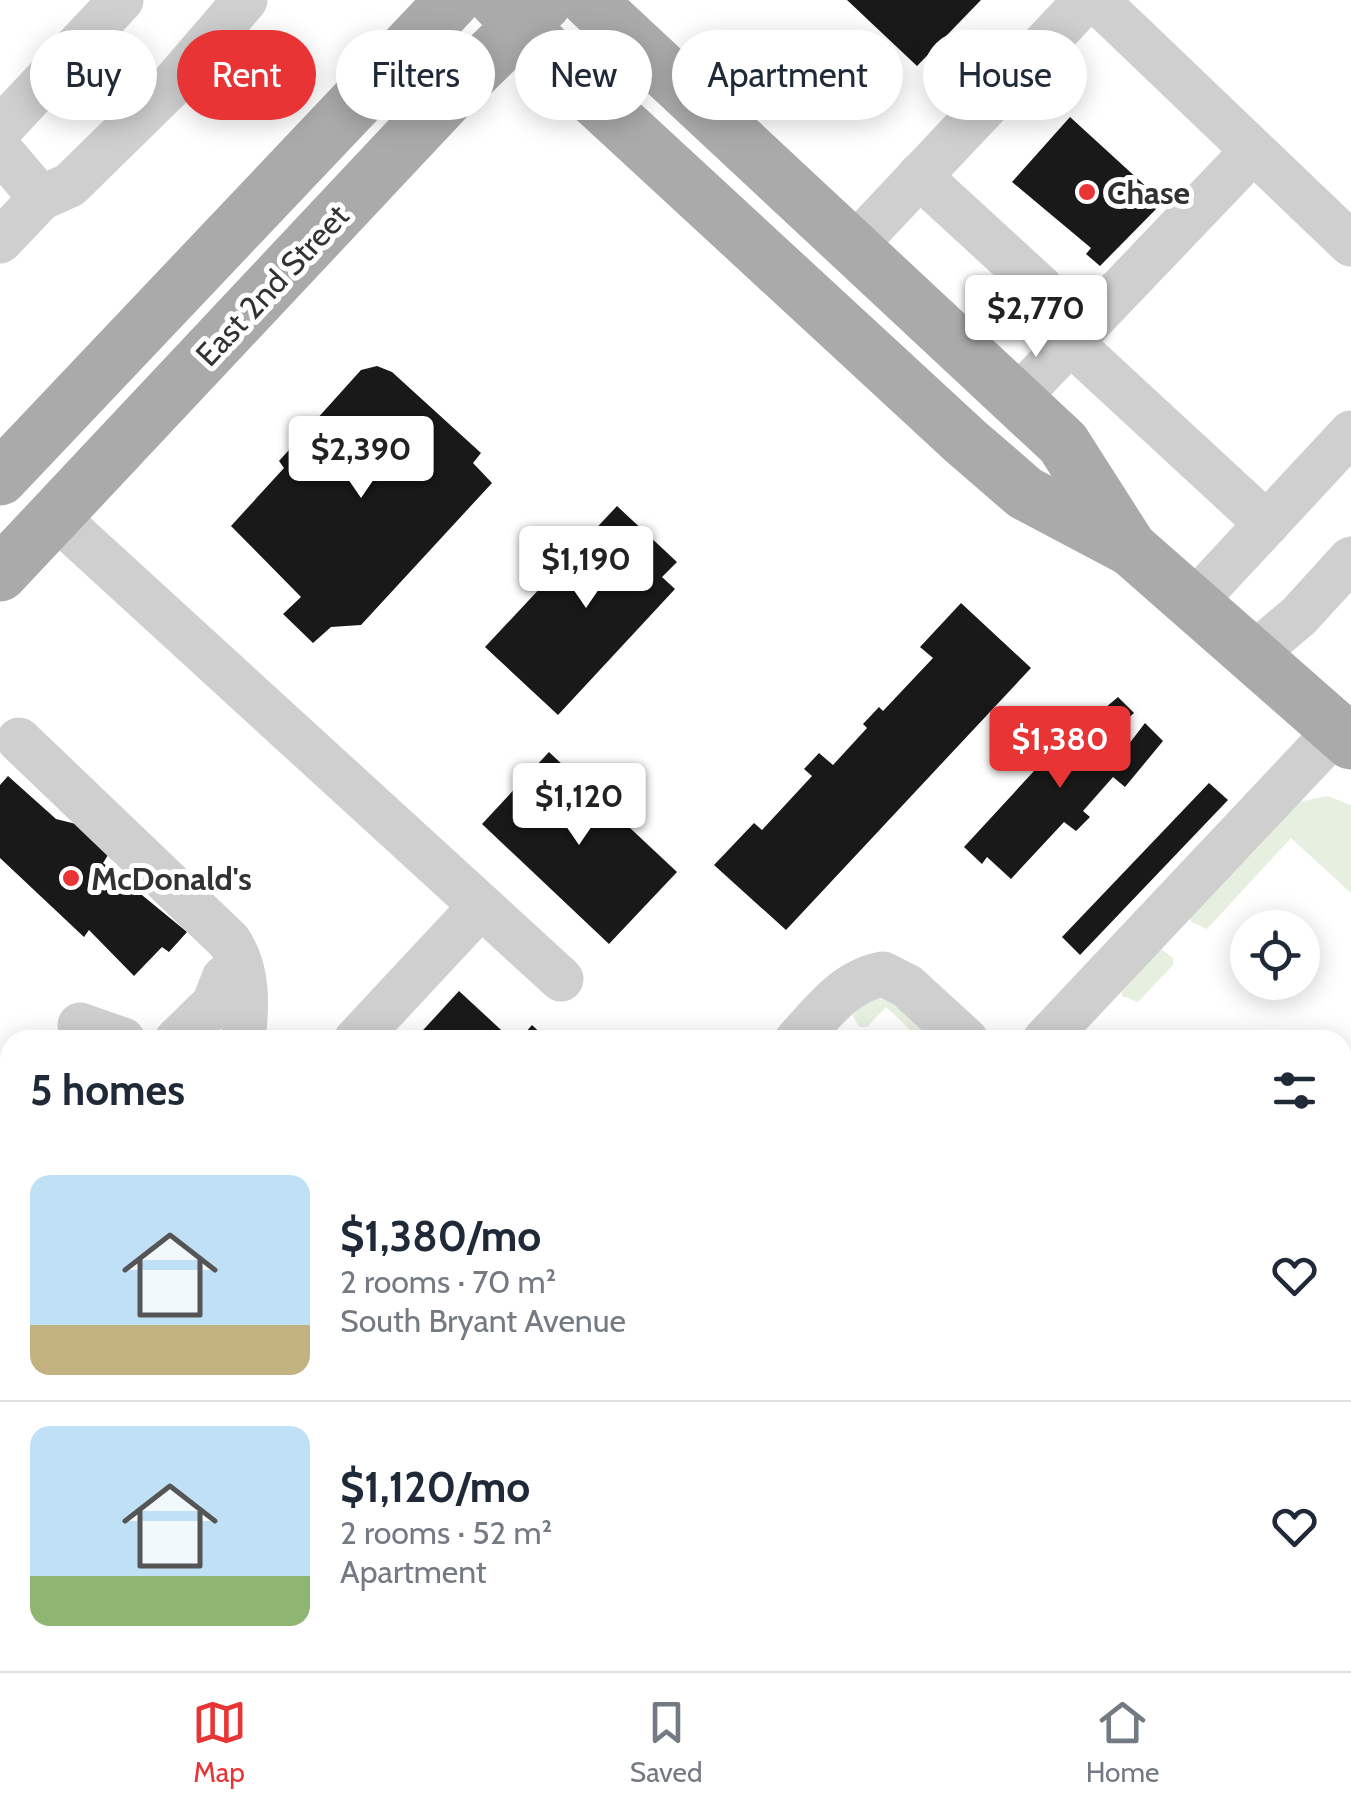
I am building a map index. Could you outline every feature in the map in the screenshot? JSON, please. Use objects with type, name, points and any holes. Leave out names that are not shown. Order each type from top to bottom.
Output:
[{"type":"main road","name":"East 2nd Street","points":[[1,483],[454,0]]},
{"type":"main road","points":[[588,0],[1064,444],[1130,548]]},
{"type":"main road","name":"East 2nd Street","points":[[0,574],[448,97],[522,8]]},
{"type":"main road","points":[[522,8],[742,239],[981,455],[1025,492],[1130,548],[1344,736]]},
{"type":"lane","points":[[0,129],[121,0]]},
{"type":"lane","points":[[0,241],[41,198],[70,185],[173,84],[245,0]]},
{"type":"lane","points":[[851,249],[1086,0]]},
{"type":"lane","points":[[1096,0],[1351,244]]},
{"type":"lane","points":[[0,150],[41,198]]},
{"type":"lane","points":[[1016,399],[1254,151]]},
{"type":"lane","points":[[919,176],[1040,288],[1058,308],[1072,340],[1266,524]]},
{"type":"lane","points":[[1194,603],[1351,433]]},
{"type":"lane","points":[[56,517],[561,979]]},
{"type":"lane","points":[[1254,654],[1299,616],[1351,559]]},
{"type":"lane","points":[[1055,1030],[1344,736]]},
{"type":"lane","points":[[225,1030],[228,1018],[224,978],[210,950],[100,846],[76,812],[14,745],[229,941],[240,956],[246,996],[244,1030]]},
{"type":"lane","points":[[365,1030],[481,906]]},
{"type":"lane","points":[[806,1030],[841,993],[857,982],[884,974],[908,986],[955,1030]]},
{"type":"lane","points":[[187,1030],[214,1004],[224,978]]},
{"type":"shaded area","points":[[1328,796],[1351,805],[1351,893],[1291,838],[1207,929],[1191,922],[1190,918],[1298,802]]},
{"type":"shaded area","points":[[1161,949],[1173,958],[1173,965],[1138,1002],[1122,996],[1122,988]]},
{"type":"shaded area","points":[[876,998],[896,1003],[925,1030],[910,1030],[886,1007],[867,1027],[859,1027],[851,1012]]},
{"type":"building","points":[[847,0],[981,0],[952,30],[923,30],[923,60],[917,66],[903,53],[903,30],[879,30]]},
{"type":"building","name":"Chase","points":[[1067,120],[1073,120],[1163,202],[1100,266],[1086,254],[1091,248],[1012,182]]},
{"type":"building","points":[[377,366],[392,372],[481,453],[473,463],[492,483],[361,625],[331,627],[313,643],[283,614],[301,597],[231,526],[284,468],[279,461],[361,370]]},
{"type":"building","points":[[617,506],[677,562],[662,577],[675,589],[558,715],[485,647]]},
{"type":"building","points":[[961,603],[1031,668],[786,930],[714,865],[754,823],[762,830],[812,776],[804,769],[819,753],[833,765],[867,728],[863,724],[879,707],[883,711],[933,658],[920,647]]},
{"type":"building","points":[[1118,697],[1134,713],[1090,752],[1109,770],[1145,723],[1163,741],[1125,787],[1113,777],[1083,811],[1090,817],[1076,831],[1064,822],[1011,879],[987,857],[982,864],[964,847],[1046,758]]},
{"type":"building","points":[[549,752],[677,872],[609,944],[482,824]]},
{"type":"building","name":"McDonald's","points":[[8,776],[56,819],[76,824],[108,855],[103,863],[187,932],[169,952],[162,947],[134,976],[89,930],[84,937],[0,858],[0,785]]},
{"type":"building","points":[[1209,783],[1228,800],[1080,955],[1062,937]]},
{"type":"building","points":[[459,991],[501,1030],[423,1030]]},
{"type":"place","name":"Chase","points":[[1087,192]]},
{"type":"place","name":"McDonald's","points":[[71,878]]}]
